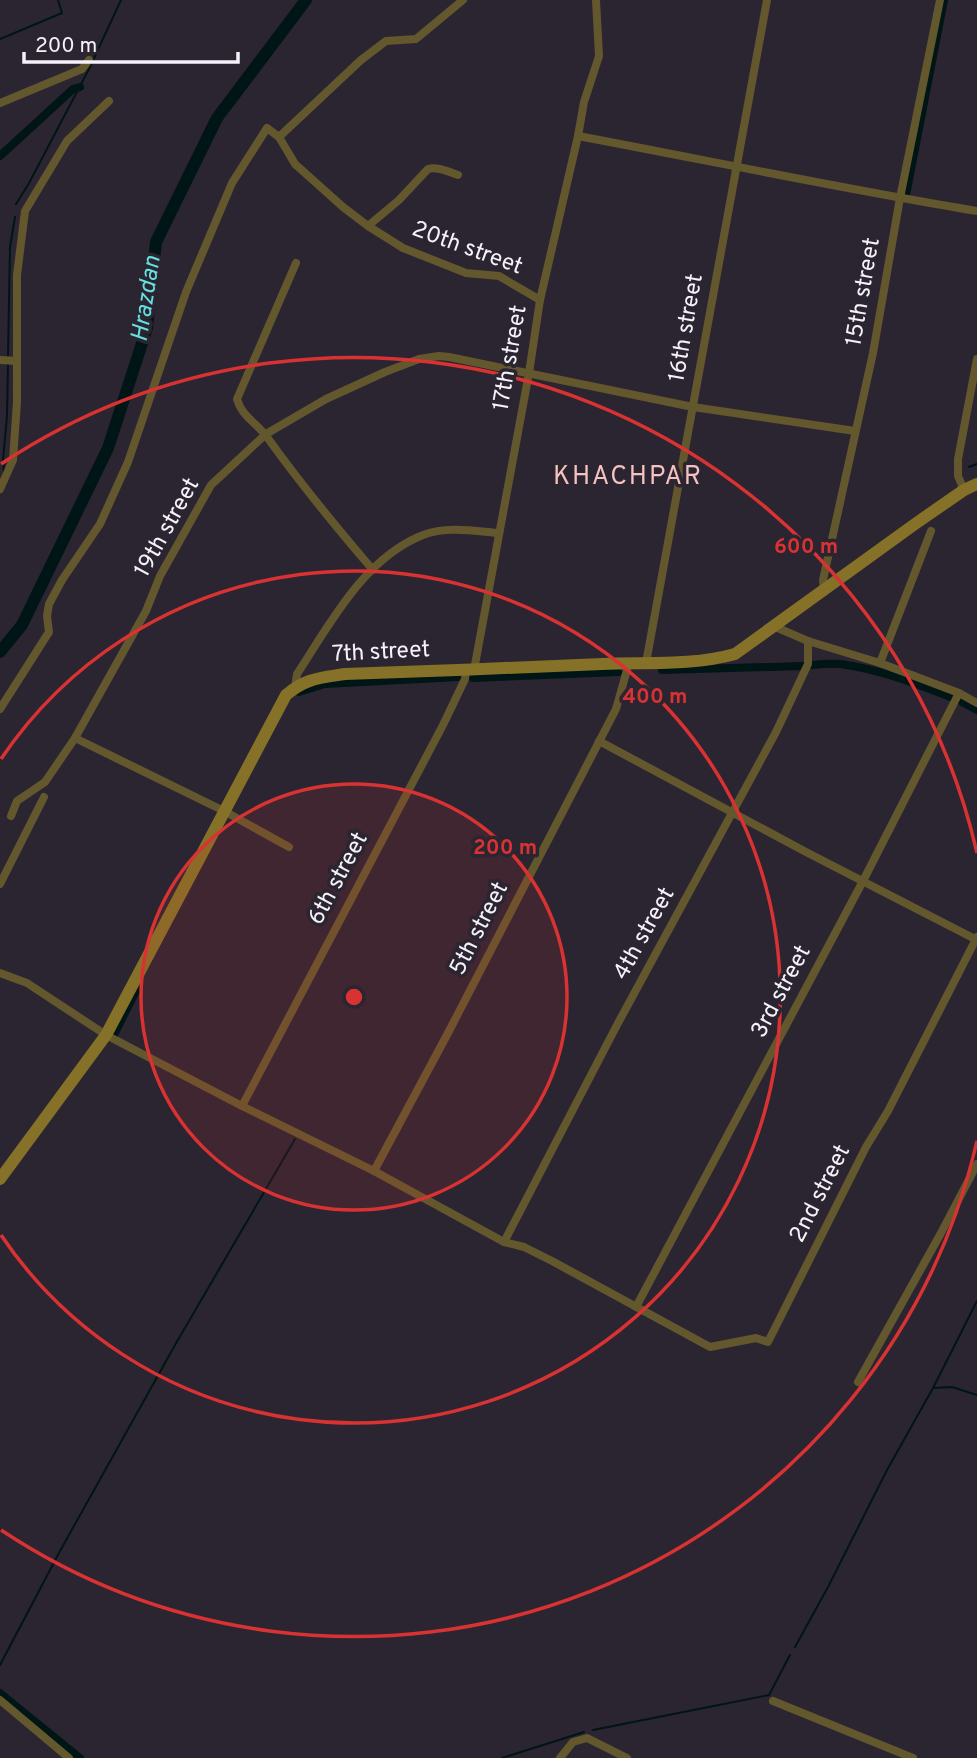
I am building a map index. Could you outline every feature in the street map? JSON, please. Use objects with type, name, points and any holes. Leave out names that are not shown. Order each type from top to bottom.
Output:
[{"type":"main road","name":"7th street","points":[[295,688],[310,680],[345,674],[688,662],[726,656],[735,653],[964,490],[977,484]]},
{"type":"main road","points":[[0,1179],[106,1035],[286,695],[295,688]]},
{"type":"street","points":[[0,709],[49,632],[49,604],[100,524],[132,449],[186,292],[232,183],[267,128],[279,137],[386,41],[416,39],[463,0]]},
{"type":"street","name":"17th street","points":[[470,670],[499,533],[540,300],[584,102],[599,56],[596,0]]},
{"type":"street","name":"16th street","points":[[646,663],[767,0]]},
{"type":"street","name":"15th street","points":[[824,589],[823,580],[873,353],[900,198],[940,0]]},
{"type":"street","points":[[0,103],[82,69],[89,60]]},
{"type":"street","points":[[0,489],[13,460],[18,402],[17,275],[25,211],[67,141],[109,101]]},
{"type":"street","points":[[578,136],[977,211]]},
{"type":"street","name":"20th street","points":[[279,137],[295,164],[342,207],[403,248],[466,273],[499,276],[540,300]]},
{"type":"street","points":[[368,226],[399,200],[428,169],[438,168],[458,175]]},
{"type":"street","points":[[296,262],[237,399],[245,416],[266,434],[275,450],[373,570]]},
{"type":"street","name":"19th street","points":[[11,816],[17,801],[45,782],[75,738],[146,611],[160,576],[211,485],[266,434],[326,400],[385,372],[419,359],[449,357],[693,407],[855,431]]},
{"type":"street","points":[[964,490],[958,476],[958,459],[977,359]]},
{"type":"street","points":[[0,360],[16,361]]},
{"type":"street","points":[[880,663],[931,531]]},
{"type":"street","points":[[295,688],[297,674],[347,598],[389,553],[424,535],[439,532],[499,533]]},
{"type":"street","points":[[773,626],[807,641],[880,663],[959,693],[977,703]]},
{"type":"street","name":"4th street","points":[[504,1242],[617,1025],[776,732],[808,664],[807,641]]},
{"type":"street","name":"5th street","points":[[374,1171],[616,709],[629,663]]},
{"type":"street","name":"6th street","points":[[242,1106],[470,670]]},
{"type":"street","name":"3rd street","points":[[636,1307],[863,881],[959,693]]},
{"type":"street","points":[[75,738],[224,811],[289,847]]},
{"type":"street","points":[[599,741],[806,852],[976,938]]},
{"type":"street","points":[[0,884],[44,797]]},
{"type":"street","name":"2nd street","points":[[636,1307],[710,1347],[756,1338],[768,1342],[866,1147],[888,1111],[976,938]]},
{"type":"street","points":[[0,973],[27,984],[106,1035],[374,1171],[504,1242],[524,1247],[552,1261],[636,1307]]},
{"type":"street","points":[[858,1382],[977,1164]]},
{"type":"street","points":[[0,1700],[69,1758]]},
{"type":"street","points":[[774,1701],[913,1758]]},
{"type":"street","points":[[560,1758],[573,1742],[587,1738],[628,1758]]},
{"type":"waterway","points":[[0,39],[62,13],[58,0]]},
{"type":"waterway","points":[[16,204],[89,69],[121,0]]},
{"type":"waterway","name":"Hrazdan","points":[[0,652],[22,625],[108,448],[147,328],[156,242],[217,118],[306,0]]},
{"type":"waterway","points":[[906,195],[944,0]]},
{"type":"waterway","points":[[0,156],[73,89],[80,87]]},
{"type":"waterway","points":[[8,355],[10,247],[15,217]]},
{"type":"waterway","points":[[4,472],[8,363]]},
{"type":"waterway","points":[[969,467],[977,464]]},
{"type":"waterway","points":[[812,665],[837,664],[869,669],[953,698]]},
{"type":"waterway","points":[[662,670],[803,666]]},
{"type":"waterway","points":[[473,678],[618,672]]},
{"type":"waterway","points":[[299,692],[325,684],[458,677]]},
{"type":"waterway","points":[[962,702],[977,710]]},
{"type":"waterway","points":[[115,1033],[137,989]]},
{"type":"waterway","points":[[0,1665],[175,1345],[295,1139]]},
{"type":"waterway","points":[[795,1647],[977,1301]]},
{"type":"waterway","points":[[934,1388],[952,1387],[977,1395]]},
{"type":"waterway","points":[[593,1730],[769,1695],[790,1655]]},
{"type":"waterway","points":[[0,1693],[80,1758]]},
{"type":"waterway","points":[[502,1758],[584,1732]]},
{"type":"district","name":"KHACHPAR","points":[[628,477]]}]
